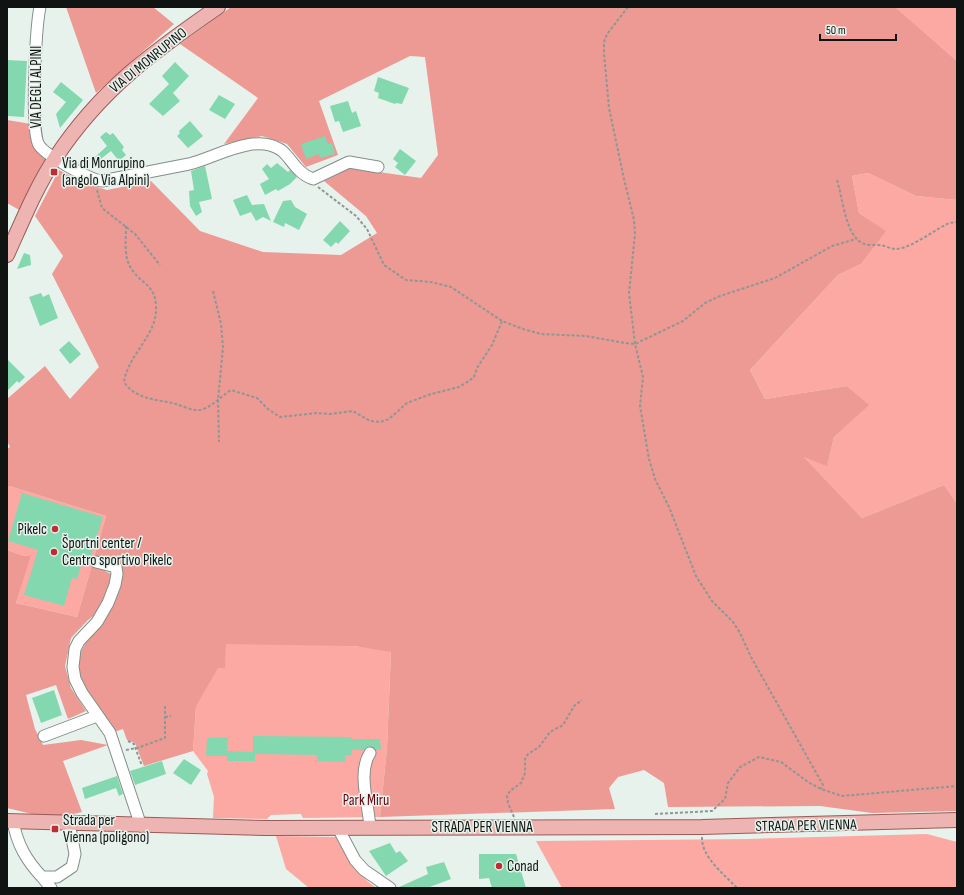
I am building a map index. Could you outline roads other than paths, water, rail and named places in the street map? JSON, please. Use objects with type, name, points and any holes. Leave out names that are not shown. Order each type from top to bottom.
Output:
[{"type":"main road","name":"VIA DI MONRUPINO","points":[[7,255],[42,182],[56,158],[88,115],[123,78],[162,47],[218,7]]},
{"type":"main road","name":"STRADA PER VIENNA","points":[[10,821],[141,826],[370,828],[518,826],[702,827],[957,820]]},
{"type":"street","name":"VIA DEGLI ALPINI","points":[[40,7],[35,51],[37,138],[39,146],[56,158]]},
{"type":"street","points":[[56,158],[96,180],[201,162],[220,152],[254,144],[281,150],[300,171],[313,180],[349,162],[378,167]]},
{"type":"street","points":[[96,562],[116,567],[117,574],[115,585],[104,612],[75,649],[73,667],[75,679],[82,693],[110,733],[141,826]]},
{"type":"street","points":[[44,736],[98,716]]},
{"type":"street","points":[[370,753],[366,760],[365,778],[370,828]]},
{"type":"street","points":[[10,821],[22,852],[51,888]]},
{"type":"street","points":[[42,877],[57,876],[72,867],[75,854],[69,823]]},
{"type":"street","points":[[338,828],[355,860],[364,870],[390,888]]},
{"type":"place","name":"Via di Monrupino (angolo Via Alpini)","points":[[54,172]]},
{"type":"place","name":"Pikelc","points":[[55,529]]},
{"type":"place","name":"Športni center / Centro sportivo Pikelc","points":[[54,552]]},
{"type":"place","name":"Strada per Vienna (poligono)","points":[[55,829]]},
{"type":"place","name":"Conad","points":[[499,866]]},
{"type":"park label","name":"Park Miru","points":[[366,800]]}]
